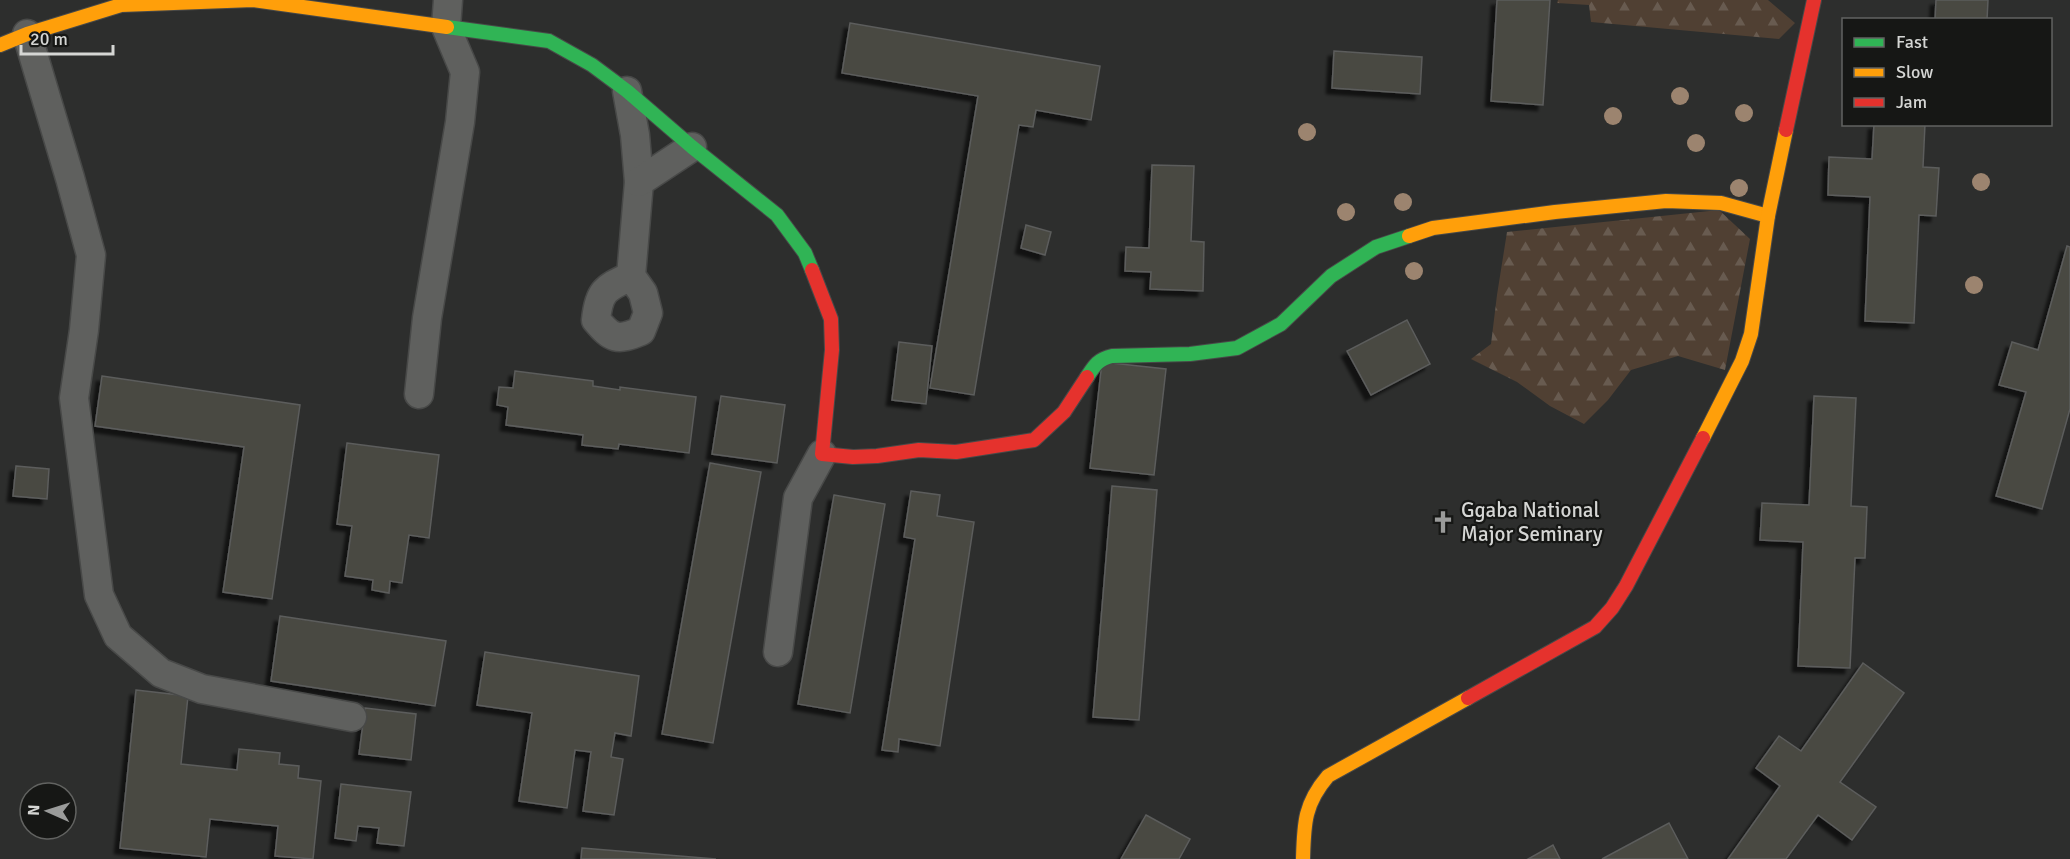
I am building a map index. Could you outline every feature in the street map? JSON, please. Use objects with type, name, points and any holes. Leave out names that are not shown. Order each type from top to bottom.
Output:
[{"type":"street","points":[[0,45],[27,34],[121,5],[253,0],[447,14],[549,41],[592,64],[627,91],[777,215],[805,253],[831,319],[832,350],[822,454],[798,498],[778,652]]},
{"type":"street","points":[[1303,859],[1304,818],[1315,789],[1328,776],[1595,627],[1611,608],[1631,576],[1742,361],[1751,334],[1768,216],[1814,0]]},
{"type":"street","points":[[419,394],[427,318],[460,122],[465,72],[447,14]]},
{"type":"street","points":[[27,34],[91,255],[84,330],[74,398],[99,595],[118,636],[161,673],[202,689],[352,717]]},
{"type":"street","points":[[627,91],[635,135],[639,182],[632,276]]},
{"type":"street","points":[[639,182],[692,147]]},
{"type":"street","points":[[822,454],[853,457],[919,450],[956,452],[1034,440],[1064,412],[1091,370],[1103,358],[1190,354],[1237,348],[1281,324],[1331,276],[1376,247],[1433,228],[1555,212],[1666,201],[1721,203],[1768,216]]},
{"type":"green space","points":[[1558,0],[1768,0],[1795,23],[1779,39],[1591,22],[1589,5],[1557,3]]},
{"type":"green space","points":[[1719,210],[1750,239],[1725,370],[1678,356],[1631,370],[1608,400],[1584,424],[1550,406],[1517,382],[1471,359],[1491,344],[1507,232]]},
{"type":"building","points":[[1497,0],[1550,0],[1543,105],[1491,101]]},
{"type":"building","points":[[1936,0],[1988,0],[1987,18],[1935,18]]},
{"type":"building","points":[[850,23],[1100,66],[1091,120],[1036,110],[1033,127],[1019,125],[974,395],[930,388],[978,96],[842,73]]},
{"type":"building","points":[[1334,51],[1422,57],[1420,94],[1332,88]]},
{"type":"building","points":[[1874,126],[1925,126],[1923,167],[1939,168],[1936,216],[1919,215],[1914,323],[1865,321],[1870,197],[1828,195],[1829,157],[1872,159]]},
{"type":"building","points":[[1152,165],[1194,166],[1191,241],[1204,242],[1203,291],[1150,289],[1151,272],[1125,271],[1126,247],[1149,248]]},
{"type":"building","points":[[1026,225],[1051,232],[1045,255],[1021,248]]},
{"type":"building","points":[[2067,246],[2070,247],[2070,409],[2042,509],[1996,496],[2026,392],[1999,385],[2012,342],[2038,350]]},
{"type":"building","points":[[1407,320],[1430,364],[1371,395],[1347,351]]},
{"type":"building","points":[[899,342],[932,346],[926,404],[892,400]]},
{"type":"building","points":[[1102,362],[1166,369],[1154,475],[1090,468]]},
{"type":"building","points":[[515,371],[593,381],[593,386],[620,390],[620,387],[696,397],[689,453],[619,444],[618,449],[582,445],[583,435],[506,425],[508,407],[497,405],[499,387],[513,388]]},
{"type":"building","points":[[102,376],[300,405],[272,599],[223,592],[244,447],[95,426]]},
{"type":"building","points":[[721,396],[785,405],[777,463],[712,454]]},
{"type":"building","points":[[1814,396],[1856,398],[1851,506],[1867,507],[1865,558],[1855,558],[1850,668],[1798,666],[1803,542],[1760,540],[1762,503],[1809,505]]},
{"type":"building","points":[[347,443],[439,455],[429,538],[409,535],[402,583],[390,581],[389,593],[372,590],[373,580],[345,576],[352,526],[337,524]]},
{"type":"building","points":[[710,463],[761,472],[713,743],[662,734]]},
{"type":"building","points":[[16,466],[49,469],[47,499],[13,496]]},
{"type":"building","points":[[1112,486],[1157,490],[1139,720],[1093,717]]},
{"type":"building","points":[[911,491],[940,495],[937,516],[974,522],[940,746],[899,739],[898,752],[882,750],[915,539],[904,537]]},
{"type":"building","points":[[834,495],[885,504],[850,713],[798,704]]},
{"type":"building","points":[[280,616],[446,641],[435,706],[271,681]]},
{"type":"building","points":[[485,652],[639,676],[631,736],[615,733],[611,757],[623,759],[614,815],[583,811],[591,752],[575,750],[567,808],[519,801],[532,713],[477,705]]},
{"type":"building","points":[[1863,663],[1904,693],[1840,782],[1876,807],[1852,840],[1818,815],[1786,859],[1728,859],[1780,786],[1756,768],[1779,736],[1801,751]]},
{"type":"building","points":[[136,690],[188,696],[181,764],[237,770],[239,749],[280,753],[279,764],[299,766],[298,778],[321,781],[313,859],[275,856],[278,826],[210,819],[206,857],[120,848]]},
{"type":"building","points":[[365,708],[416,714],[411,760],[359,754]]},
{"type":"building","points":[[341,784],[411,792],[404,846],[377,843],[379,828],[358,826],[356,841],[335,838]]},
{"type":"building","points":[[1146,815],[1190,839],[1179,859],[1121,859]]},
{"type":"building","points":[[1669,823],[1688,859],[1602,859]]},
{"type":"building","points":[[1553,845],[1560,859],[1528,859]]},
{"type":"building","points":[[582,848],[716,859],[581,859]]},
{"type":"traffic: fast","points":[[447,27],[549,41],[592,65],[627,91],[777,215],[805,253],[812,270]]},
{"type":"traffic: fast","points":[[1087,377],[1097,364],[1112,356],[1190,354],[1237,348],[1281,324],[1331,276],[1376,247],[1409,236]]},
{"type":"traffic: slow","points":[[0,45],[27,34],[121,5],[253,0],[447,27]]},
{"type":"traffic: slow","points":[[1703,438],[1742,361],[1751,334],[1768,216],[1786,130]]},
{"type":"traffic: slow","points":[[1409,236],[1433,228],[1555,212],[1666,201],[1721,203],[1768,216]]},
{"type":"traffic: slow","points":[[1303,859],[1304,835],[1310,805],[1328,776],[1468,698]]},
{"type":"traffic: jam","points":[[1786,130],[1814,0]]},
{"type":"traffic: jam","points":[[812,270],[831,319],[832,350],[822,454],[853,457],[919,450],[956,452],[1034,440],[1064,412],[1087,377]]},
{"type":"traffic: jam","points":[[1468,698],[1595,627],[1612,608],[1626,586],[1703,438]]},
{"type":"place","name":"Ggaba National Major Seminary","points":[[1443,522]]}]
